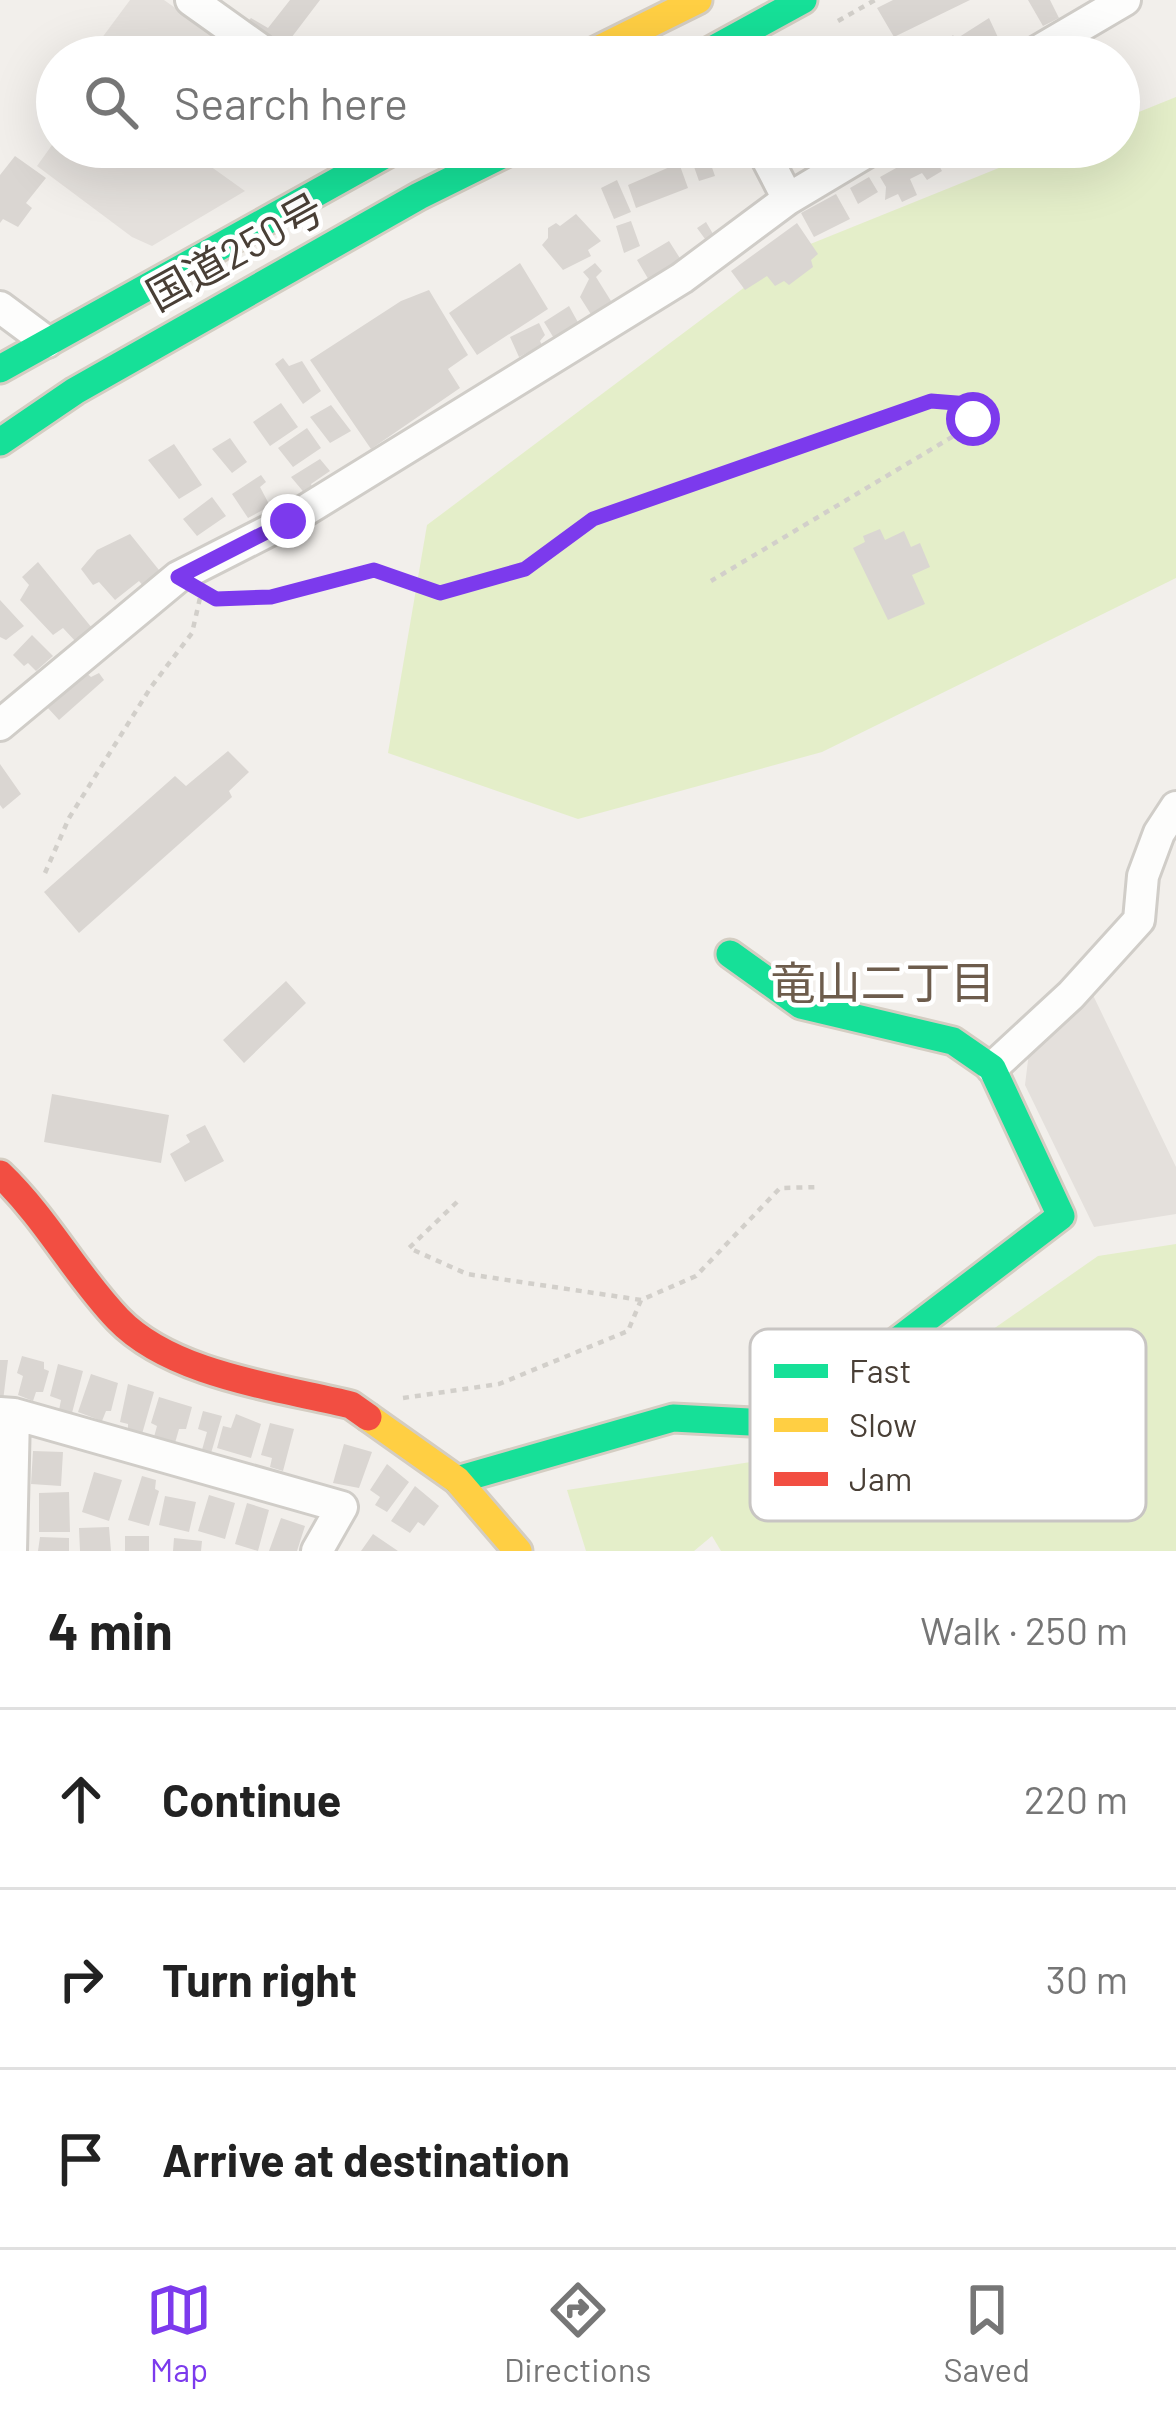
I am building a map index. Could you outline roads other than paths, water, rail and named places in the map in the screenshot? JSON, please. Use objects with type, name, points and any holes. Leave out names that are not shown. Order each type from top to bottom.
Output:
[{"type":"main road","points":[[695,29],[803,0]]},
{"type":"main road","name":"国道250号","points":[[0,369],[360,168]]},
{"type":"main road","name":"国道250号","points":[[0,442],[75,391],[476,168]]},
{"type":"main road","points":[[730,954],[801,1005],[953,1041],[992,1068],[1061,1216],[913,1329]]},
{"type":"main road","points":[[0,1174],[35,1208],[117,1318],[146,1343],[194,1366],[351,1405],[457,1480],[518,1551]]},
{"type":"main road","points":[[457,1480],[673,1418],[750,1422]]},
{"type":"street","points":[[191,0],[242,36]]},
{"type":"street","points":[[1064,36],[1125,0]]},
{"type":"street","points":[[772,168],[788,199]]},
{"type":"street","points":[[0,724],[178,577],[288,521],[682,278],[788,199],[840,168]]},
{"type":"street","points":[[0,307],[47,342]]},
{"type":"street","points":[[992,1068],[1071,995],[1139,920],[1143,876],[1159,833],[1176,807]]},
{"type":"street","points":[[11,1551],[7,1414],[342,1507],[316,1551]]},
{"type":"district","name":"竜山二丁目","points":[[883,983]]}]
